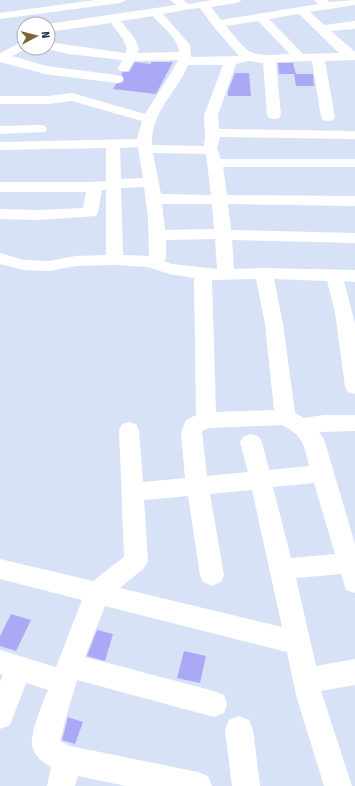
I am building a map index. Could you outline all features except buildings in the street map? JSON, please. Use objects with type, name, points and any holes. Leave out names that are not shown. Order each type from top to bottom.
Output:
[{"type":"street","points":[[13,0],[23,16]]},
{"type":"street","points":[[0,16],[22,13],[54,4],[120,0]]},
{"type":"street","points":[[56,27],[156,13],[181,4],[203,5],[231,0]]},
{"type":"street","points":[[217,24],[302,11],[324,3],[355,2]]},
{"type":"street","points":[[54,4],[75,36]]},
{"type":"street","points":[[203,5],[241,52],[251,58]]},
{"type":"street","points":[[302,11],[353,56]]},
{"type":"street","points":[[150,262],[158,258],[157,235],[154,199],[144,146],[144,135],[149,119],[185,58],[184,44],[156,13]]},
{"type":"street","points":[[261,17],[300,58]]},
{"type":"street","points":[[99,104],[117,79],[133,49],[132,44],[114,19]]},
{"type":"street","points":[[322,29],[355,24]]},
{"type":"street","points":[[56,48],[130,57],[185,58],[231,62],[251,58],[269,59],[353,56]]},
{"type":"street","points":[[1,58],[16,50]]},
{"type":"street","points":[[318,57],[328,117]]},
{"type":"street","points":[[1,58],[45,70],[117,79]]},
{"type":"street","points":[[269,59],[274,115]]},
{"type":"street","points":[[226,274],[220,199],[212,157],[212,133],[210,124],[211,115],[231,62]]},
{"type":"street","points":[[0,100],[48,100],[72,97],[149,119]]},
{"type":"street","points":[[0,130],[40,129]]},
{"type":"street","points":[[212,133],[355,135]]},
{"type":"street","points":[[113,144],[115,260]]},
{"type":"street","points":[[0,146],[113,144],[144,146],[212,157],[355,163]]},
{"type":"street","points":[[2,190],[94,187],[113,184],[151,182]]},
{"type":"street","points":[[0,214],[38,215],[90,213],[94,187]]},
{"type":"street","points":[[154,199],[355,201]]},
{"type":"street","points":[[157,235],[223,234],[237,236],[355,238]]},
{"type":"street","points":[[0,258],[23,265],[49,266],[76,261],[115,260],[150,262],[169,269],[216,275],[264,273],[355,276]]},
{"type":"street","points":[[264,273],[274,324],[280,383],[294,422],[313,439],[352,573],[281,569]]},
{"type":"street","points":[[203,274],[206,416],[204,420]]},
{"type":"street","points":[[334,276],[344,312],[355,387]]},
{"type":"street","points":[[212,575],[197,485],[191,433],[193,426],[204,420],[355,423]]},
{"type":"street","points":[[129,430],[134,492],[136,561],[99,593],[82,632],[67,674],[46,738],[46,745],[64,773],[198,786]]},
{"type":"street","points":[[251,442],[306,681],[329,762],[338,786]]},
{"type":"street","points":[[134,492],[322,474]]},
{"type":"street","points":[[0,569],[297,643]]},
{"type":"street","points":[[0,715],[9,665],[67,674],[214,704]]},
{"type":"street","points":[[306,681],[355,672]]},
{"type":"street","points":[[239,730],[246,786]]}]
